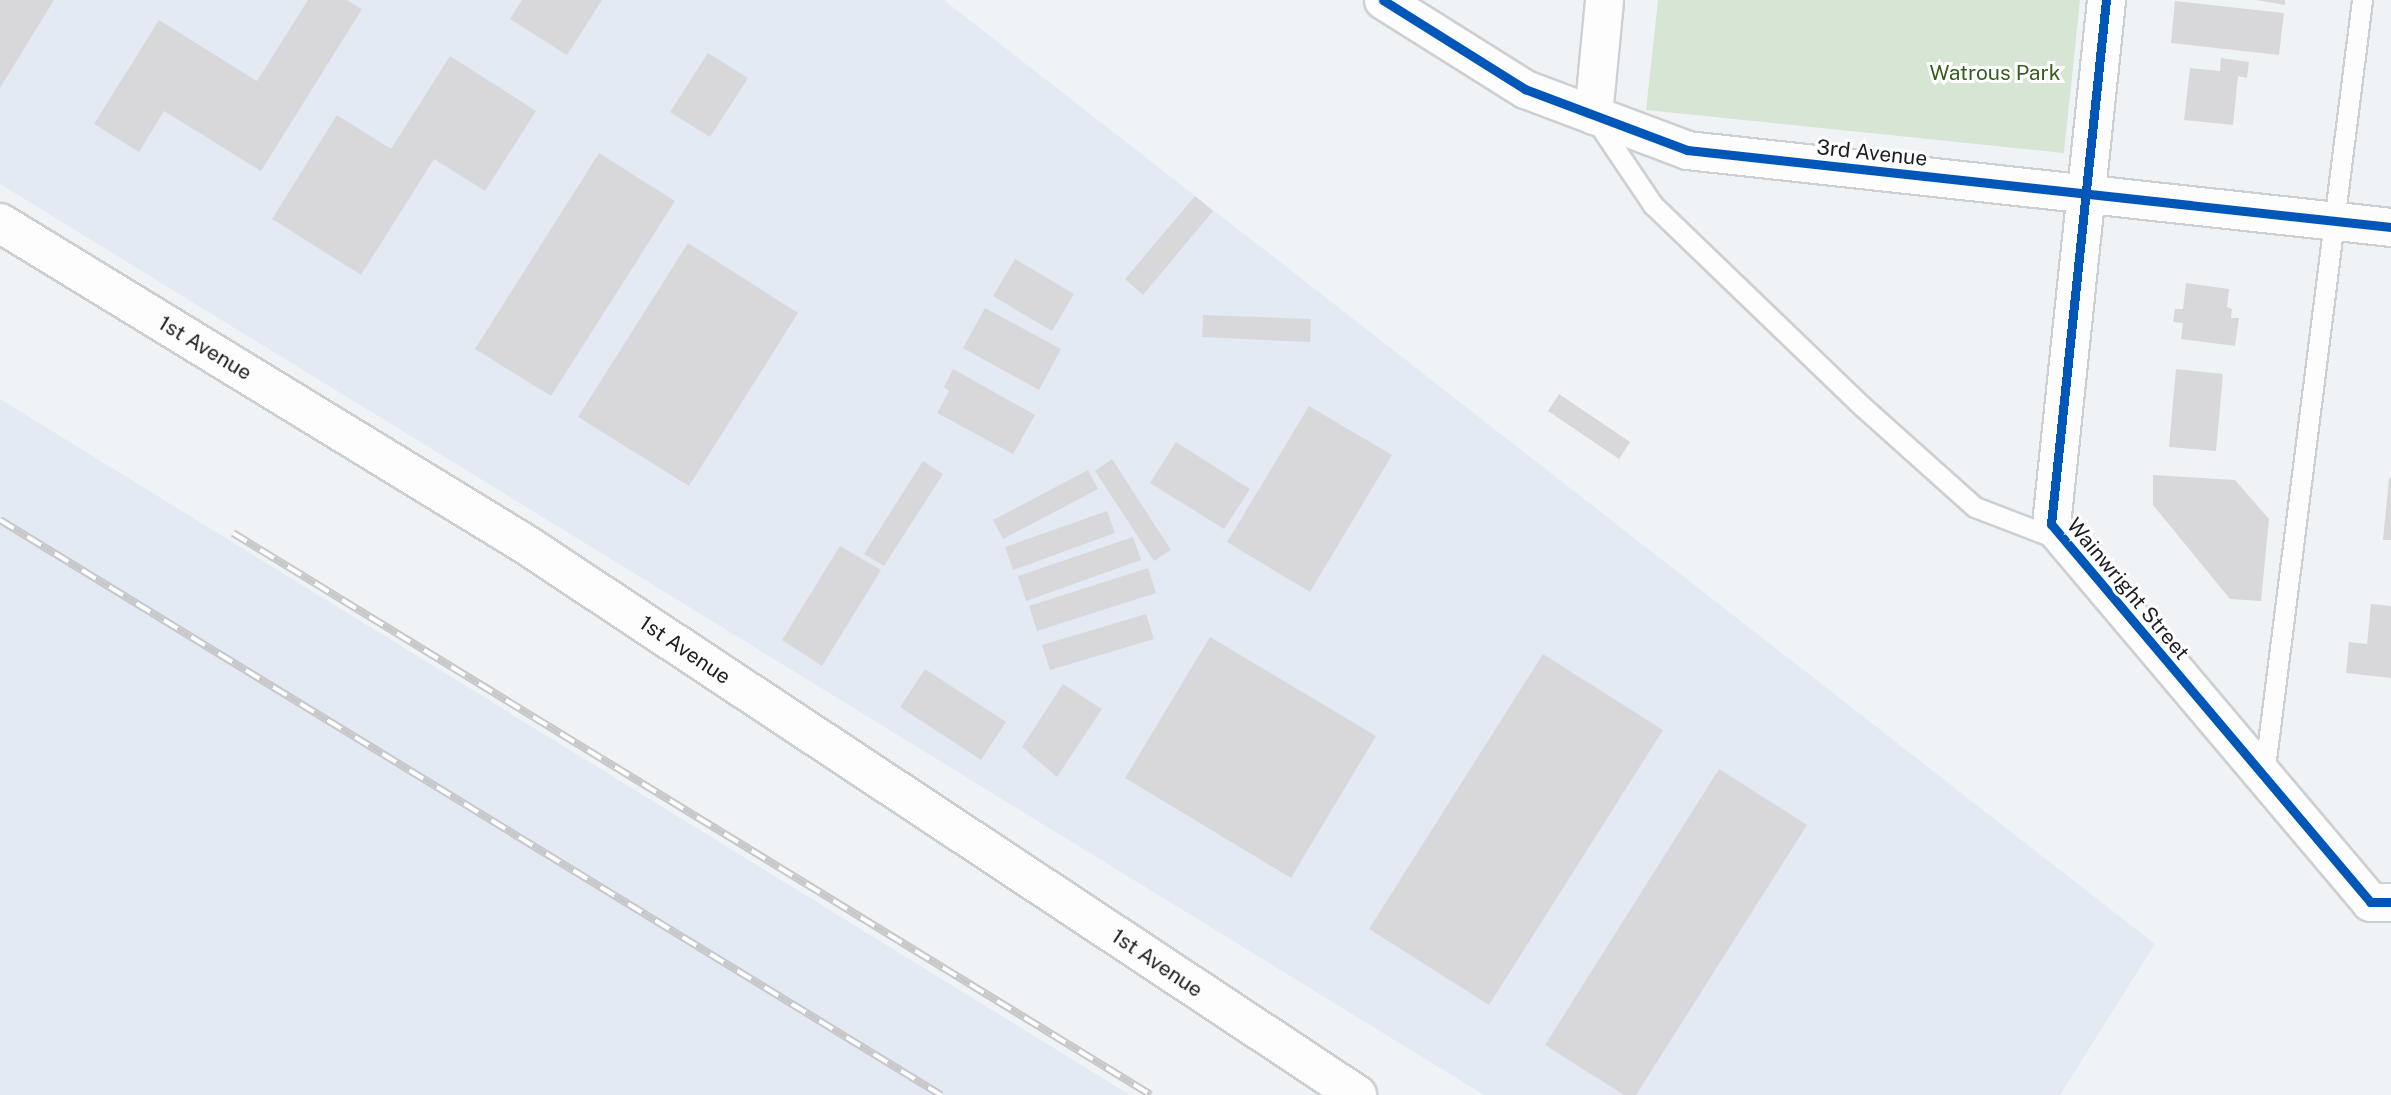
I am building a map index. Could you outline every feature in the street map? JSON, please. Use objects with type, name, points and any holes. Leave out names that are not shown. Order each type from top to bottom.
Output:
[{"type":"main road","name":"1st Avenue","points":[[0,223],[525,544],[1357,1095]]},
{"type":"street","name":"3rd Avenue","points":[[1383,0],[1525,89],[1687,150],[2391,227]]},
{"type":"street","points":[[1593,115],[1604,0]]},
{"type":"street","name":"Wainwright Street","points":[[2106,0],[2051,524],[2370,902],[2391,902]]},
{"type":"lane","points":[[2264,776],[2337,222],[2362,0]]},
{"type":"lane","points":[[1593,115],[1653,205],[1873,416],[1975,508],[2064,541]]},
{"type":"shaded area","points":[[0,0],[944,0],[2155,944],[2060,1095],[1484,1095],[0,184]]},
{"type":"shaded area","points":[[0,399],[1130,1095],[0,1095]]},
{"type":"green space","name":"Watrous Park","points":[[1658,0],[2080,0],[2064,153],[1646,110]]},
{"type":"building","points":[[0,0],[54,0],[0,88]]},
{"type":"building","points":[[308,0],[347,0],[362,9],[261,171],[164,111],[139,152],[94,124],[159,20],[257,81]]},
{"type":"building","points":[[522,0],[602,0],[567,55],[510,19]]},
{"type":"building","points":[[2256,0],[2285,0],[2285,5]]},
{"type":"building","points":[[2175,1],[2284,13],[2279,55],[2171,43]]},
{"type":"building","points":[[708,53],[748,78],[710,137],[670,112]]},
{"type":"building","points":[[450,56],[536,111],[485,191],[434,159],[361,275],[272,219],[337,115],[391,149]]},
{"type":"building","points":[[2221,58],[2249,62],[2247,78],[2238,76],[2233,125],[2184,120],[2190,68],[2220,71]]},
{"type":"building","points":[[599,153],[675,201],[551,396],[475,349]]},
{"type":"building","points":[[1195,196],[1213,211],[1143,295],[1125,279]]},
{"type":"building","points":[[688,243],[798,313],[689,486],[578,417]]},
{"type":"building","points":[[1015,259],[1074,294],[1052,331],[993,296]]},
{"type":"building","points":[[2186,283],[2229,289],[2227,307],[2232,309],[2231,318],[2239,318],[2235,346],[2181,339],[2183,323],[2173,322],[2175,309],[2183,309]]},
{"type":"building","points":[[985,308],[1061,349],[1039,390],[963,348]]},
{"type":"building","points":[[1203,315],[1311,319],[1310,342],[1202,337]]},
{"type":"building","points":[[953,369],[1035,415],[1013,454],[937,413],[949,391],[944,387]]},
{"type":"building","points":[[2176,369],[2223,374],[2216,451],[2169,447]]},
{"type":"building","points":[[1559,394],[1630,442],[1619,459],[1548,411]]},
{"type":"building","points":[[1309,406],[1392,455],[1310,592],[1227,542]]},
{"type":"building","points":[[1176,442],[1250,489],[1224,529],[1150,483]]},
{"type":"building","points":[[1112,459],[1171,550],[1154,561],[1095,471]]},
{"type":"building","points":[[923,461],[943,474],[884,566],[864,554]]},
{"type":"building","points":[[1088,470],[1098,489],[1003,539],[993,520]]},
{"type":"building","points":[[2153,475],[2235,480],[2269,519],[2261,601],[2230,599],[2153,505]]},
{"type":"building","points":[[2389,478],[2391,540],[2383,540]]},
{"type":"building","points":[[1107,511],[1115,533],[1013,570],[1005,547]]},
{"type":"building","points":[[1133,537],[1141,560],[1026,601],[1018,576]]},
{"type":"building","points":[[840,546],[881,570],[822,666],[782,640]]},
{"type":"building","points":[[1148,568],[1156,593],[1037,631],[1029,606]]},
{"type":"building","points":[[2371,604],[2391,606],[2391,678],[2346,673],[2349,642],[2367,644]]},
{"type":"building","points":[[1146,614],[1154,639],[1050,670],[1042,645]]},
{"type":"building","points":[[1210,637],[1376,736],[1291,878],[1125,778]]},
{"type":"building","points":[[1543,654],[1663,730],[1489,1005],[1369,929]]},
{"type":"building","points":[[925,669],[1006,722],[981,760],[900,707]]},
{"type":"building","points":[[1063,684],[1102,709],[1057,777],[1022,747]]},
{"type":"building","points":[[1719,769],[1807,825],[1636,1095],[1624,1095],[1545,1045]]},
{"type":"railway","points":[[0,520],[941,1095]]},
{"type":"railway","points":[[233,533],[1151,1095]]},
{"type":"cycle path","points":[[1383,0],[1525,89],[1687,150],[2391,227]]},
{"type":"cycle path","points":[[2106,0],[2051,524],[2370,902],[2391,902]]}]
